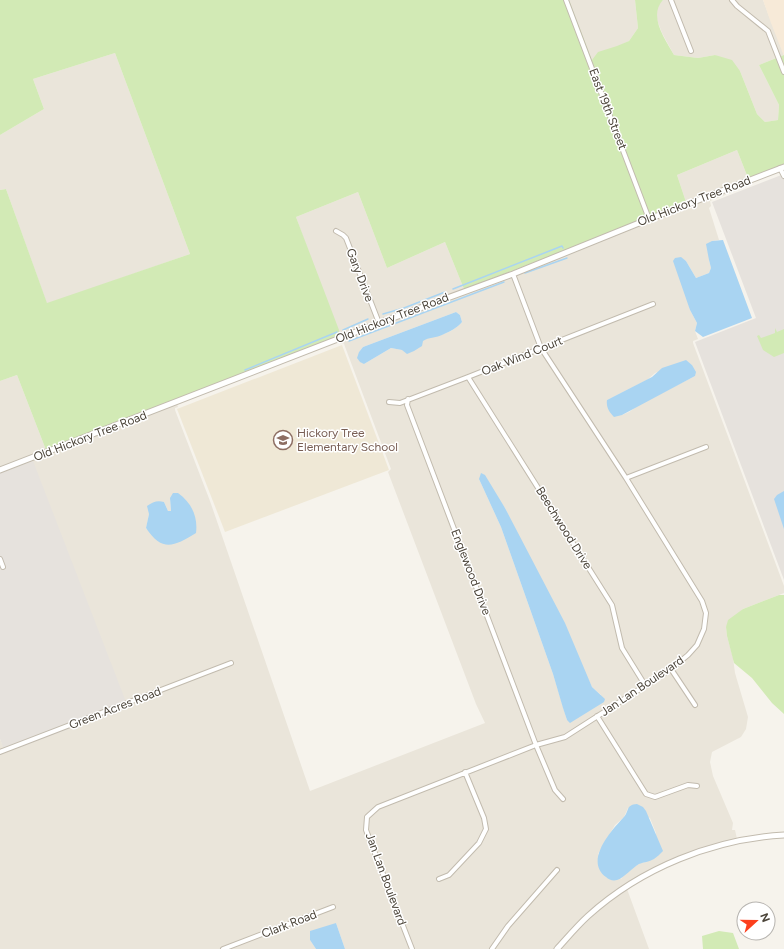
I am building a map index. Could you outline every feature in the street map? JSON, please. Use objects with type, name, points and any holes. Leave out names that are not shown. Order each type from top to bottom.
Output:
[{"type":"street","name":"East 19th Street","points":[[566,0],[649,219]]},
{"type":"street","points":[[671,0],[691,51]]},
{"type":"street","points":[[732,0],[737,6],[768,31],[784,72]]},
{"type":"street","name":"Old Hickory Tree Road","points":[[0,470],[379,323],[512,274],[782,167]]},
{"type":"street","points":[[782,167],[784,176]]},
{"type":"street","name":"Gary Drive","points":[[336,232],[346,238],[379,323]]},
{"type":"street","name":"Jan Lan Boulevard","points":[[412,949],[366,830],[367,817],[378,807],[536,745],[565,736],[671,669],[698,645],[704,629],[706,613],[702,601],[626,478],[541,348],[512,274]]},
{"type":"street","name":"Oak Wind Court","points":[[389,402],[400,403],[653,304]]},
{"type":"street","name":"Beechwood Drive","points":[[468,377],[612,605],[622,648],[644,685]]},
{"type":"street","name":"Englewood Drive","points":[[408,399],[407,405],[536,745],[555,790],[563,799]]},
{"type":"street","points":[[626,478],[706,446]]},
{"type":"street","points":[[0,559],[3,567]]},
{"type":"street","name":"Green Acres Road","points":[[0,752],[231,663]]},
{"type":"street","points":[[671,669],[695,705]]},
{"type":"street","points":[[597,716],[646,794],[655,797],[688,785],[697,786]]},
{"type":"street","points":[[439,880],[449,876],[479,843],[486,829],[484,818],[465,772]]},
{"type":"street","points":[[557,949],[573,930],[611,897],[665,865],[708,848],[750,838],[784,835]]},
{"type":"street","points":[[492,949],[508,926],[558,870]]},
{"type":"street","name":"Clark Road","points":[[223,949],[333,907]]},
{"type":"shaded area","points":[[569,0],[635,0],[638,28],[629,41],[592,60]]},
{"type":"shaded area","points":[[663,0],[763,0],[784,55],[759,65],[779,105],[778,120],[765,122],[757,114],[740,71],[715,55],[698,58],[674,55],[662,33],[656,17],[657,6]]},
{"type":"shaded area","points":[[763,0],[784,0],[784,56],[771,23]]},
{"type":"shaded area","points":[[115,53],[190,254],[47,304],[6,189],[0,190],[0,135],[44,109],[33,79]]},
{"type":"shaded area","points":[[737,150],[748,178],[686,202],[677,175]]},
{"type":"shaded area","points":[[784,174],[784,580],[695,342],[756,318],[712,202]]},
{"type":"shaded area","points":[[749,183],[750,185],[710,201],[711,206],[709,208],[719,240],[712,241],[709,260],[711,268],[709,273],[696,278],[686,261],[680,257],[690,310],[697,323],[695,331],[698,339],[693,341],[693,343],[784,586],[784,593],[743,609],[726,627],[735,673],[748,717],[746,729],[741,737],[712,752],[710,762],[713,776],[733,823],[732,830],[735,830],[737,839],[708,846],[668,861],[648,871],[587,914],[571,929],[554,949],[345,949],[336,923],[310,940],[316,949],[0,949],[0,739],[6,753],[33,461],[0,473],[177,404],[178,407],[175,408],[175,410],[210,501],[310,791],[485,723],[476,704],[388,472],[391,469],[344,344],[340,344],[340,342]],"holes":[[[456,312],[460,315],[462,322],[451,331],[427,338],[402,350],[391,348],[364,364],[359,352],[363,347]],[[686,361],[692,365],[695,376],[622,415],[607,400],[647,380],[655,373]],[[479,479],[495,494],[505,508],[592,687],[601,695],[567,720],[553,674],[501,527]],[[170,498],[186,539],[146,529],[149,514],[164,502],[168,511],[171,511]],[[628,808],[650,818],[656,833],[647,862],[640,863],[627,872],[621,879],[598,854],[615,825],[624,817]]]},
{"type":"shaded area","points":[[358,192],[387,268],[445,242],[464,289],[339,336],[296,217]]},
{"type":"shaded area","name":"Hickory Tree Elementary School","points":[[342,345],[389,470],[225,532],[177,409]]},
{"type":"shaded area","points":[[17,375],[46,450],[0,468],[0,381]]},
{"type":"shaded area","points":[[33,461],[128,707],[5,753],[0,739],[0,473]]},
{"type":"shaded area","points":[[627,889],[649,949],[560,949],[575,932],[598,911]]},
{"type":"green space","points":[[0,0],[569,0],[592,60],[598,52],[629,41],[638,28],[635,0],[663,0],[657,13],[658,20],[663,35],[674,55],[698,58],[715,55],[732,60],[740,71],[757,114],[765,122],[778,120],[779,105],[759,65],[784,55],[784,164],[748,178],[737,150],[677,175],[686,202],[464,289],[445,242],[387,268],[358,192],[296,217],[339,330],[339,336],[46,450],[17,375],[0,381],[0,190],[6,189],[47,303],[190,254],[115,53],[33,79],[44,109],[0,135]]},
{"type":"green space","points":[[775,328],[777,332],[784,329],[784,353],[774,357],[763,350],[757,336],[759,335],[761,338],[775,333]]},
{"type":"green space","points":[[779,595],[784,595],[784,714],[772,703],[752,678],[734,663],[726,627],[728,620],[743,609]]},
{"type":"green space","points":[[719,931],[733,933],[739,949],[703,949],[702,936]]},
{"type":"water","points":[[723,240],[752,318],[703,337],[695,331],[697,323],[690,310],[673,261],[675,258],[681,257],[686,261],[696,278],[709,273],[711,268],[706,244],[712,241]]},
{"type":"water","points":[[456,312],[460,315],[462,322],[460,324],[445,334],[423,341],[422,346],[414,351],[407,354],[402,350],[391,348],[364,364],[357,358],[363,347]]},
{"type":"water","points":[[686,360],[692,365],[696,372],[695,376],[622,415],[614,417],[607,407],[607,400],[652,377],[662,368]]},
{"type":"water","points":[[481,473],[485,475],[505,508],[565,623],[592,687],[605,699],[604,702],[570,723],[567,720],[553,674],[501,527],[479,479]]},
{"type":"water","points":[[784,491],[784,529],[774,499],[777,495]]},
{"type":"water","points":[[173,493],[178,493],[183,497],[193,511],[196,521],[196,533],[175,544],[169,545],[158,541],[146,528],[149,514],[147,506],[151,503],[162,501],[164,502],[168,511],[171,511],[170,498]]},
{"type":"water","points":[[637,804],[643,807],[646,811],[663,851],[654,859],[639,864],[620,879],[610,880],[600,870],[598,863],[602,846],[612,830],[625,815],[629,807]]},
{"type":"water","points":[[336,923],[345,949],[316,949],[310,940],[310,931]]},
{"type":"waterway","points":[[453,289],[562,246],[563,248]]},
{"type":"waterway","points":[[525,273],[567,258]]},
{"type":"waterway","points":[[349,341],[504,282]]},
{"type":"waterway","points":[[383,314],[404,308],[445,292]]},
{"type":"waterway","points":[[343,330],[368,319]]},
{"type":"waterway","points":[[245,370],[337,332]]},
{"type":"place","name":"Hickory Tree Elementary School","points":[[283,440]]}]
